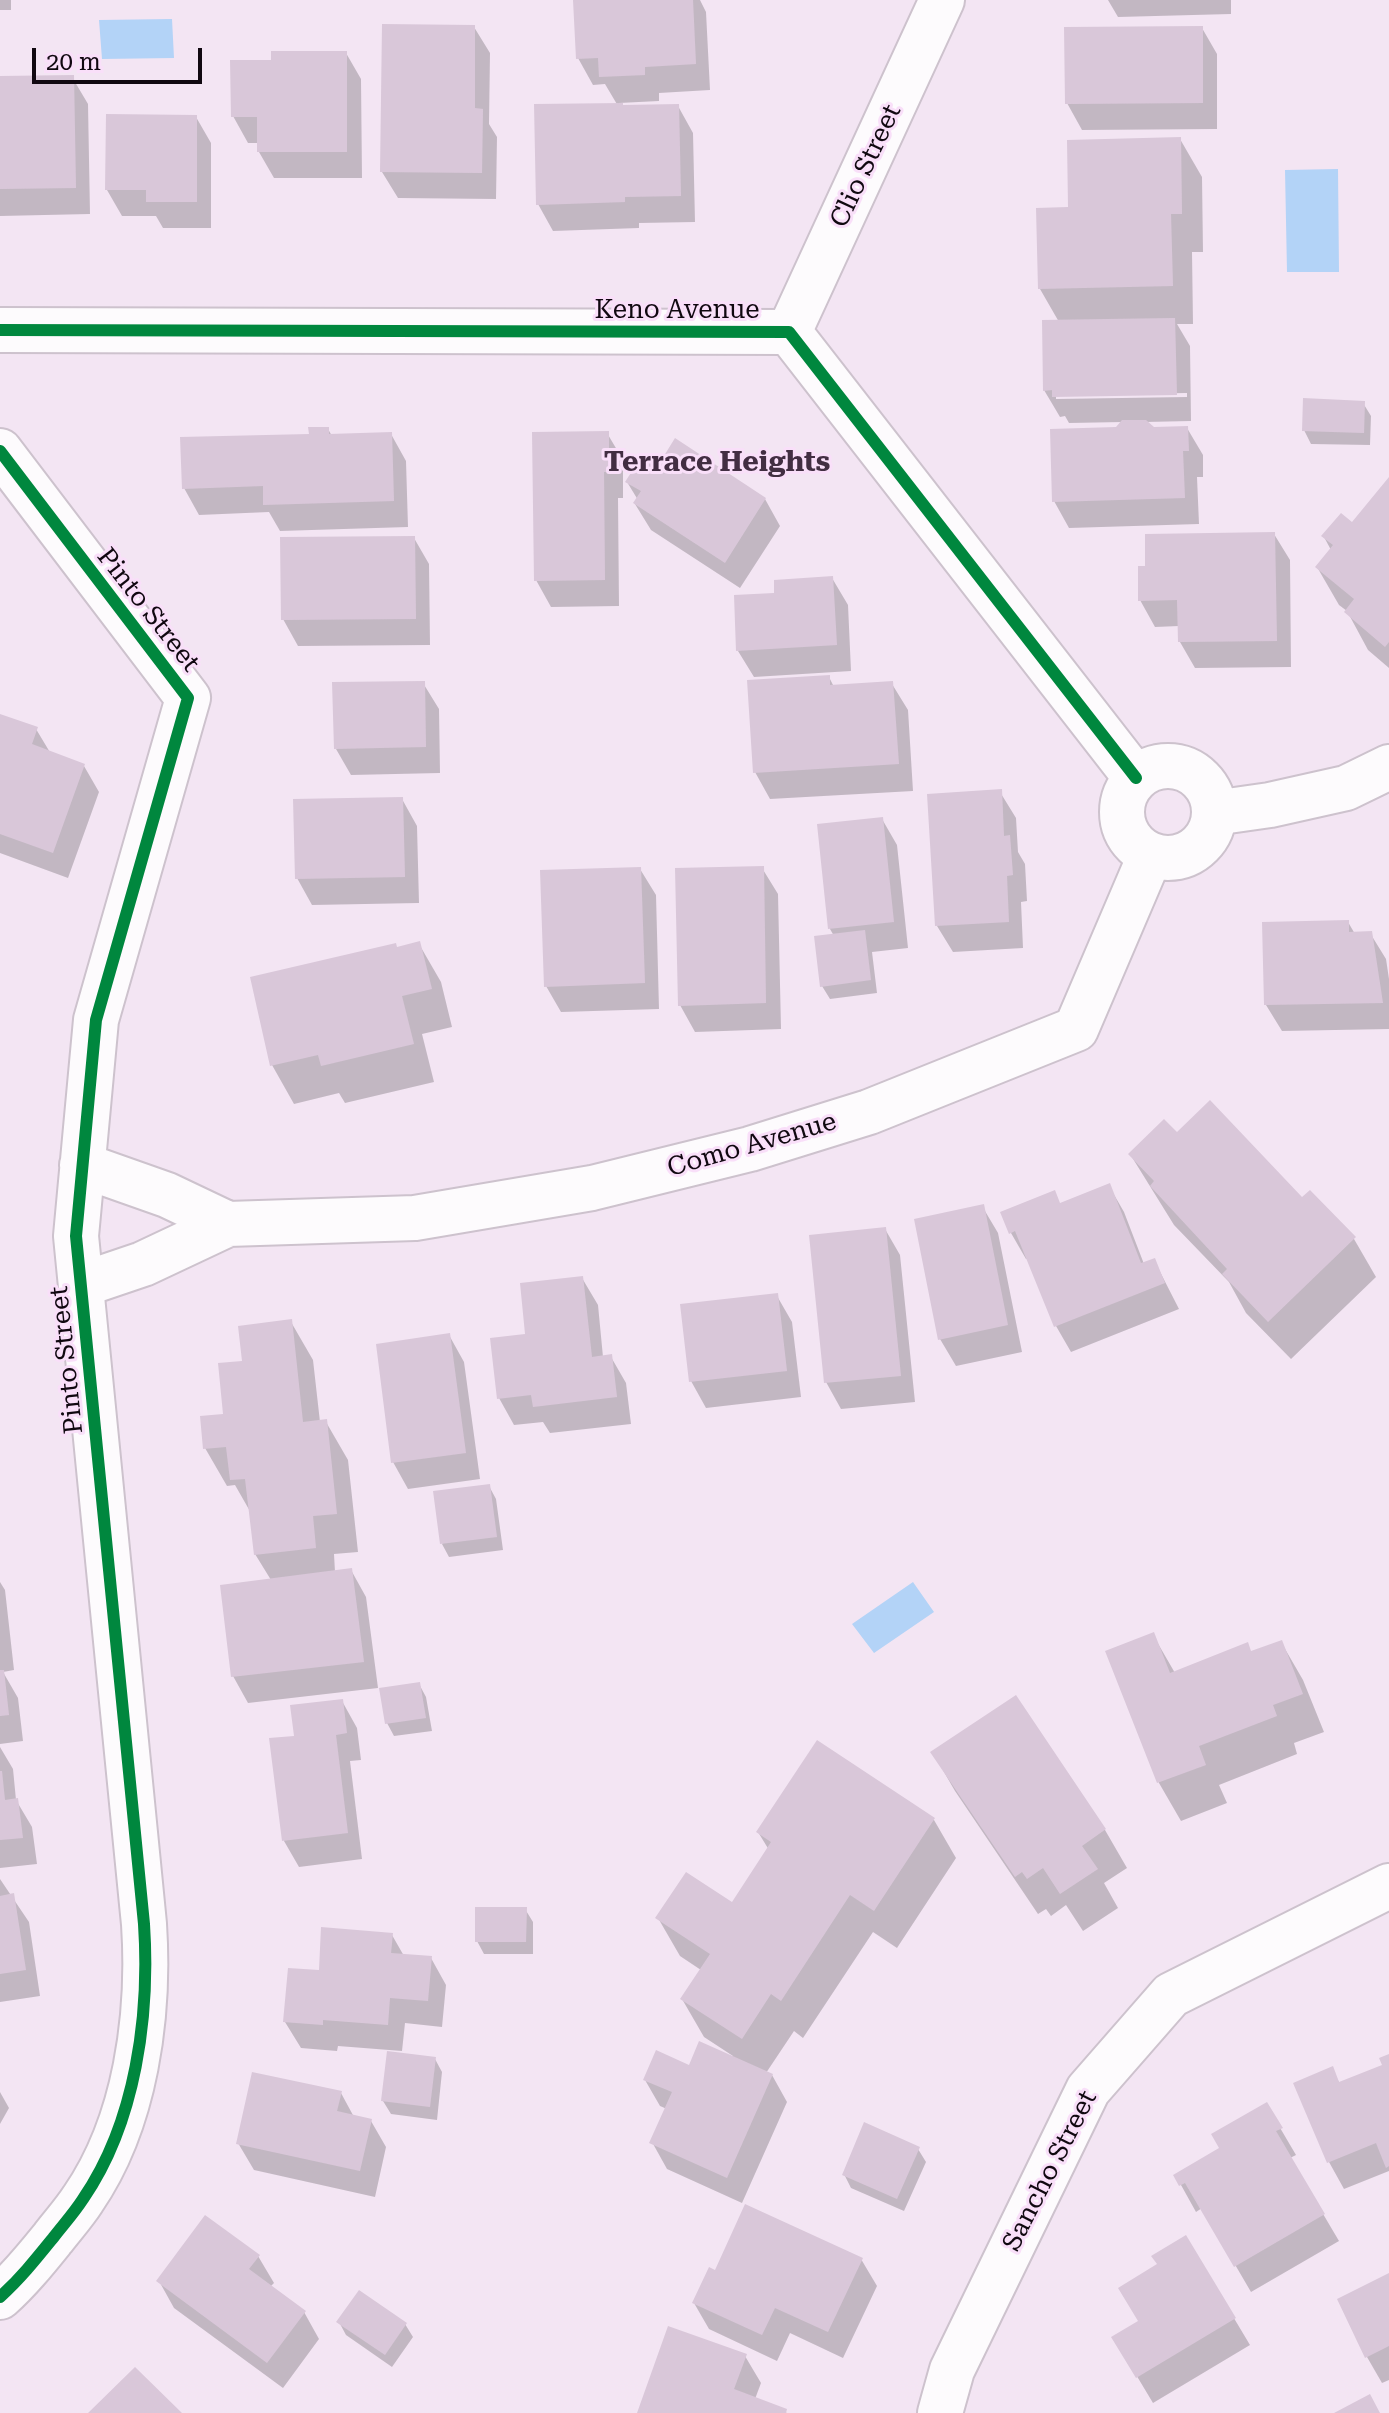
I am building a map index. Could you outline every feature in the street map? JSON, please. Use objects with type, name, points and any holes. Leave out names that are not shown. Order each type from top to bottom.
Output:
[{"type":"street","name":"Clio Street","points":[[789,332],[942,0]]},
{"type":"street","name":"Keno Avenue","points":[[0,330],[789,332],[1136,778]]},
{"type":"street","name":"Pinto Street","points":[[0,451],[188,698],[96,1020],[76,1236],[147,1975],[139,2059],[113,2142],[84,2198],[17,2282],[0,2297]]},
{"type":"street","points":[[1166,765],[1182,768],[1204,782],[1212,798],[1214,813],[1212,829],[1204,843],[1191,854],[1174,858],[1150,856],[1130,841],[1123,827],[1121,811],[1126,790],[1136,778],[1150,769],[1166,765]]},
{"type":"street","points":[[1214,813],[1270,805],[1346,788],[1389,767]]},
{"type":"street","name":"Como Avenue","points":[[81,1285],[143,1264],[228,1224],[415,1218],[592,1188],[750,1149],[898,1100],[1076,1029],[1150,856]]},
{"type":"street","name":"Como Avenue","points":[[82,1165],[167,1195],[228,1224]]},
{"type":"street","name":"Sancho Street","points":[[940,2413],[952,2370],[1088,2090],[1171,1995],[1389,1886]]},
{"type":"water","points":[[172,19],[174,58],[102,59],[99,20]]},
{"type":"water","points":[[1338,169],[1339,272],[1287,272],[1285,170]]},
{"type":"water","points":[[913,1582],[934,1612],[874,1653],[852,1624]]},
{"type":"building","points":[[573,0],[693,0],[696,64],[645,67],[645,75],[599,77],[598,58],[576,59]]},
{"type":"building","points":[[382,24],[475,25],[475,108],[483,109],[482,173],[380,172]]},
{"type":"building","points":[[1203,26],[1203,103],[1065,104],[1064,27]]},
{"type":"building","points":[[271,51],[347,51],[347,152],[257,152],[257,117],[231,117],[230,60],[271,60]]},
{"type":"building","points":[[74,75],[76,188],[0,189],[0,76]]},
{"type":"building","points":[[534,104],[679,104],[681,196],[625,197],[625,202],[536,205]]},
{"type":"building","points":[[106,114],[197,115],[197,202],[146,202],[146,190],[105,190]]},
{"type":"building","points":[[1181,137],[1182,214],[1171,214],[1173,286],[1038,289],[1036,208],[1068,207],[1067,140]]},
{"type":"building","points":[[1175,318],[1177,395],[1052,397],[1052,390],[1043,391],[1042,320]]},
{"type":"building","points":[[1303,398],[1365,401],[1364,433],[1302,431]]},
{"type":"building","points":[[1122,420],[1146,420],[1154,427],[1188,426],[1189,451],[1183,451],[1185,498],[1052,502],[1050,429],[1116,427]]},
{"type":"building","points":[[308,427],[329,427],[329,434],[392,432],[394,501],[263,505],[263,486],[182,489],[180,437],[309,434]]},
{"type":"building","points":[[609,431],[609,472],[604,472],[605,580],[534,581],[532,432]]},
{"type":"building","points":[[675,438],[766,498],[725,563],[633,503],[641,491],[625,482],[643,454],[659,464]]},
{"type":"building","points":[[1389,477],[1389,642],[1385,647],[1344,612],[1354,599],[1315,567],[1333,545],[1321,536],[1341,513],[1352,522]]},
{"type":"building","points":[[1275,532],[1277,641],[1178,642],[1177,600],[1138,601],[1138,566],[1145,566],[1145,534]]},
{"type":"building","points":[[415,536],[416,619],[281,620],[280,537]]},
{"type":"building","points":[[833,576],[837,645],[736,651],[734,595],[774,593],[774,580]]},
{"type":"building","points":[[830,675],[830,685],[893,681],[899,764],[753,773],[747,680]]},
{"type":"building","points":[[425,681],[426,747],[334,749],[332,682]]},
{"type":"building","points":[[0,714],[38,727],[32,744],[85,764],[53,853],[0,834]]},
{"type":"building","points":[[1002,789],[1004,836],[1010,835],[1013,875],[1007,876],[1009,922],[935,926],[927,794]]},
{"type":"building","points":[[403,797],[405,877],[295,879],[293,799]]},
{"type":"building","points":[[883,817],[894,922],[828,929],[817,824]]},
{"type":"building","points":[[764,866],[766,1003],[678,1006],[675,868]]},
{"type":"building","points":[[641,867],[645,983],[544,987],[540,870]]},
{"type":"building","points":[[1349,920],[1349,932],[1372,931],[1383,1003],[1264,1005],[1262,922]]},
{"type":"building","points":[[865,930],[871,980],[820,987],[814,936]]},
{"type":"building","points":[[420,941],[432,989],[402,996],[414,1044],[321,1066],[318,1055],[270,1066],[250,977],[396,943],[397,947]]},
{"type":"building","points":[[1210,1100],[1302,1197],[1310,1190],[1356,1237],[1268,1322],[1222,1274],[1227,1269],[1150,1186],[1154,1181],[1128,1154],[1164,1119],[1177,1132]]},
{"type":"building","points":[[1110,1183],[1141,1263],[1155,1258],[1165,1283],[1054,1327],[1015,1231],[1009,1234],[1000,1212],[1055,1190],[1060,1203]]},
{"type":"building","points":[[984,1204],[1008,1325],[938,1340],[914,1219]]},
{"type":"building","points":[[886,1227],[901,1376],[824,1383],[809,1235]]},
{"type":"building","points":[[583,1276],[592,1357],[612,1354],[617,1397],[533,1407],[531,1395],[497,1399],[490,1338],[525,1334],[520,1283]]},
{"type":"building","points":[[778,1293],[787,1371],[689,1382],[680,1304]]},
{"type":"building","points":[[292,1319],[303,1422],[327,1419],[337,1514],[313,1516],[316,1548],[254,1555],[245,1479],[230,1480],[226,1447],[203,1449],[200,1416],[223,1414],[218,1363],[242,1361],[238,1326]]},
{"type":"building","points":[[450,1333],[466,1453],[391,1463],[376,1344]]},
{"type":"building","points":[[490,1484],[497,1537],[440,1544],[433,1491]]},
{"type":"building","points":[[352,1568],[364,1662],[231,1677],[220,1585]]},
{"type":"building","points":[[1154,1632],[1170,1673],[1248,1642],[1251,1651],[1282,1640],[1303,1694],[1273,1705],[1277,1716],[1199,1746],[1206,1765],[1157,1783],[1105,1651]]},
{"type":"building","points":[[0,1670],[4,1670],[9,1715],[0,1716]]},
{"type":"building","points":[[420,1682],[426,1718],[385,1724],[379,1688]]},
{"type":"building","points":[[1016,1695],[1106,1829],[1082,1846],[1098,1869],[1060,1894],[1043,1868],[1027,1879],[1022,1872],[1015,1877],[930,1752]]},
{"type":"building","points":[[343,1699],[347,1733],[336,1735],[348,1833],[282,1841],[269,1738],[294,1736],[290,1705]]},
{"type":"building","points":[[817,1740],[935,1818],[874,1911],[850,1895],[781,2001],[771,1994],[742,2039],[680,1999],[710,1954],[655,1918],[686,1872],[732,1902],[771,1842],[756,1832]]},
{"type":"building","points":[[0,1771],[5,1800],[18,1798],[23,1838],[0,1840]]},
{"type":"building","points":[[14,1893],[26,1970],[0,1974],[0,1896]]},
{"type":"building","points":[[475,1907],[527,1907],[526,1942],[475,1942]]},
{"type":"building","points":[[321,1927],[393,1933],[391,1953],[432,1956],[428,2001],[390,1998],[388,2025],[323,2020],[323,2025],[283,2022],[288,1968],[319,1970]]},
{"type":"building","points":[[699,2041],[773,2074],[727,2178],[649,2143],[672,2092],[643,2080],[656,2050],[689,2065]]},
{"type":"building","points":[[387,2051],[436,2057],[430,2107],[381,2101]]},
{"type":"building","points":[[1389,2054],[1389,2166],[1386,2168],[1376,2143],[1327,2163],[1293,2083],[1333,2066],[1339,2082],[1382,2065],[1379,2058]]},
{"type":"building","points":[[252,2072],[342,2091],[337,2111],[372,2119],[360,2171],[236,2144]]},
{"type":"building","points":[[1267,2102],[1283,2128],[1276,2131],[1325,2214],[1234,2267],[1185,2183],[1179,2186],[1173,2175],[1219,2148],[1211,2134]]},
{"type":"building","points":[[864,2122],[920,2147],[897,2199],[842,2175]]},
{"type":"building","points":[[745,2204],[863,2258],[828,2332],[775,2308],[762,2335],[692,2303],[709,2267],[715,2270]]},
{"type":"building","points":[[205,2215],[260,2255],[249,2269],[306,2311],[267,2363],[156,2281]]},
{"type":"building","points":[[1186,2235],[1236,2318],[1136,2378],[1111,2337],[1138,2321],[1118,2288],[1157,2264],[1151,2256]]},
{"type":"building","points":[[1389,2273],[1389,2346],[1365,2358],[1337,2299]]},
{"type":"building","points":[[359,2290],[407,2323],[385,2355],[336,2322]]},
{"type":"building","points":[[668,2326],[747,2354],[734,2389],[787,2409],[786,2413],[637,2413]]},
{"type":"building","points":[[135,2367],[182,2413],[88,2413]]},
{"type":"building","points":[[1370,2394],[1380,2413],[1334,2413]]},
{"type":"cycle path","points":[[0,330],[789,332],[1136,778]]},
{"type":"cycle path","points":[[0,451],[188,698],[96,1020],[76,1236],[144,1924],[141,2031],[127,2102],[101,2169],[72,2214],[28,2269],[0,2297]]},
{"type":"district","name":"Terrace Heights","points":[[717,463]]}]
